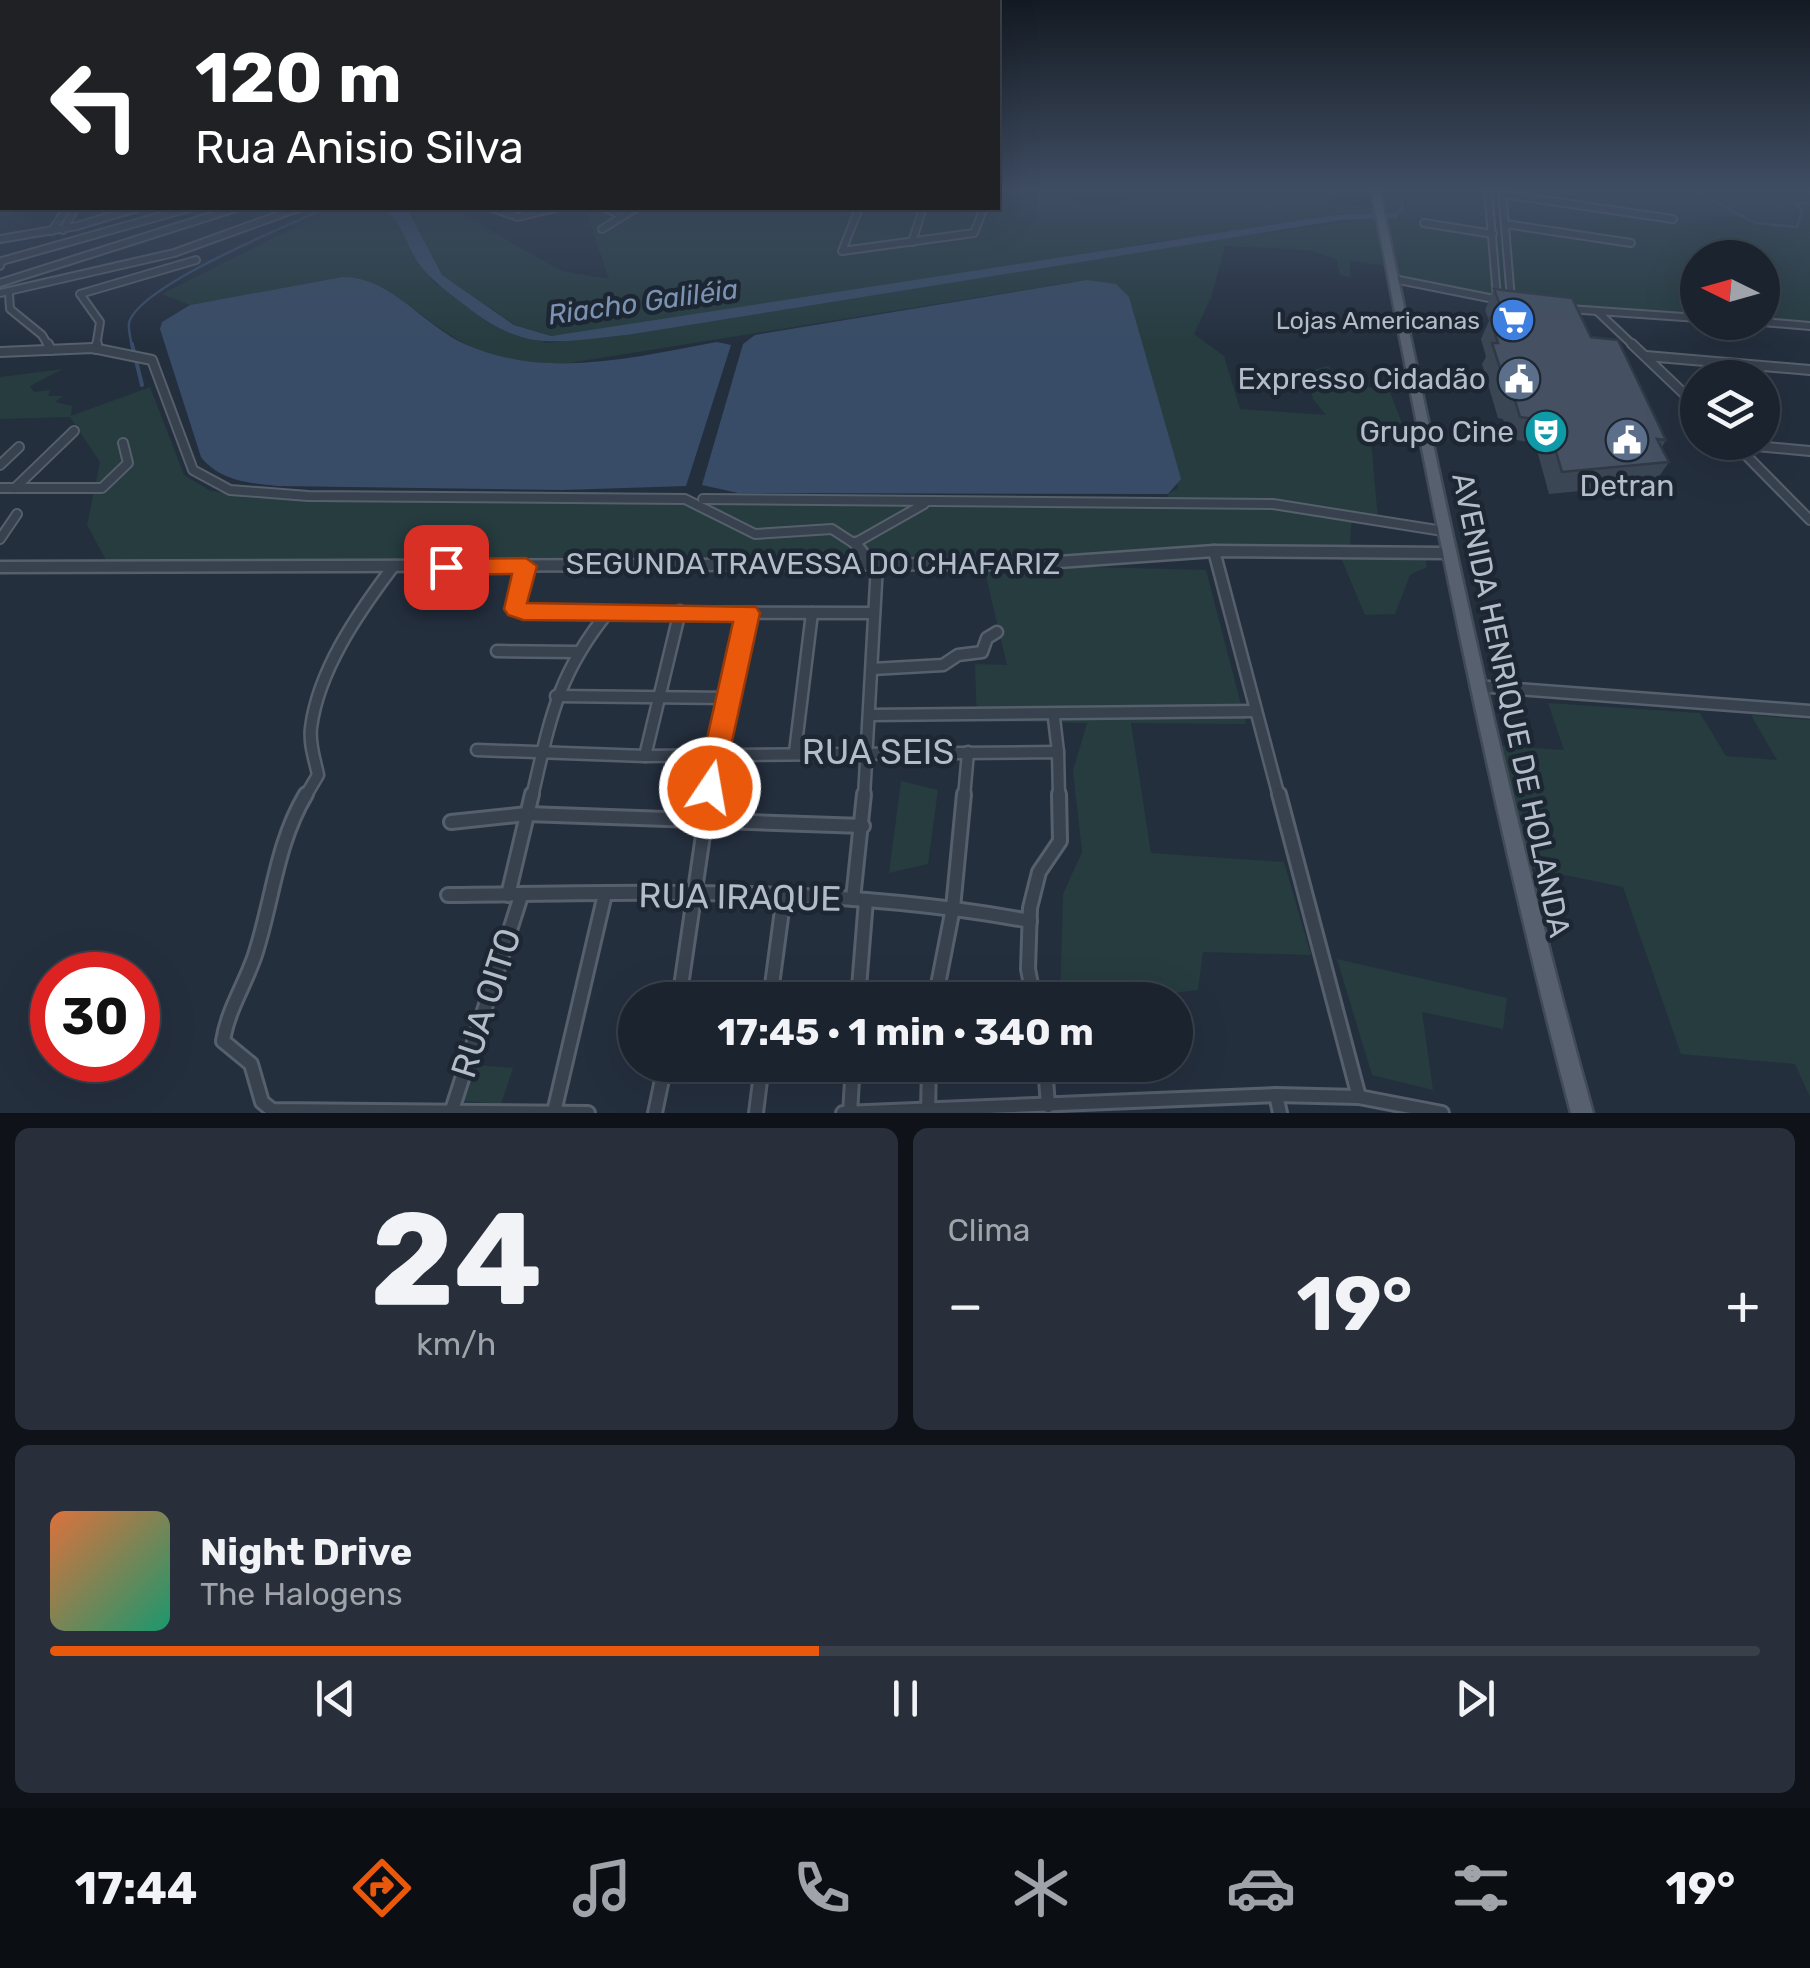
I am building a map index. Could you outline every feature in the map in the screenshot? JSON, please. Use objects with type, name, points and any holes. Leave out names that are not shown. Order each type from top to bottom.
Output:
[{"type":"main road","name":"AVENIDA HENRIQUE DE HOLANDA","points":[[1386,240],[1474,686],[1530,929],[1582,1113]]},
{"type":"street","points":[[1,263],[14,240]]},
{"type":"street","points":[[1,263],[79,240]]},
{"type":"street","points":[[0,283],[138,240]]},
{"type":"street","points":[[51,350],[42,335],[10,309],[4,293],[174,254],[212,240]]},
{"type":"street","points":[[846,240],[842,251],[925,240]]},
{"type":"street","points":[[1492,240],[1497,300]]},
{"type":"street","points":[[1506,240],[1511,302]]},
{"type":"street","points":[[1611,240],[1631,243]]},
{"type":"street","points":[[96,349],[100,322],[80,294],[196,260]]},
{"type":"street","points":[[1494,264],[1508,266]]},
{"type":"street","points":[[1394,279],[1525,304]]},
{"type":"street","points":[[1564,308],[1680,317]]},
{"type":"street","points":[[1596,311],[1680,389]]},
{"type":"street","points":[[1780,324],[1810,326]]},
{"type":"street","points":[[0,352],[96,349],[154,363],[168,393],[192,470],[230,490],[308,496],[1273,504],[1443,531]]},
{"type":"street","points":[[1646,356],[1810,370]]},
{"type":"street","points":[[16,488],[74,431]]},
{"type":"street","points":[[0,488],[102,488],[128,462],[122,442]]},
{"type":"street","points":[[0,464],[18,446]]},
{"type":"street","points":[[1780,448],[1810,451]]},
{"type":"street","points":[[1751,460],[1810,520]]},
{"type":"street","points":[[686,499],[707,504],[753,534],[819,527],[841,530],[857,542],[874,565],[870,753],[859,900],[858,982]]},
{"type":"street","points":[[857,542],[930,501]]},
{"type":"street","points":[[0,539],[17,514]]},
{"type":"street","points":[[1214,551],[1360,1097]]},
{"type":"street","name":"SEGUNDA TRAVESSA DO CHAFARIZ","points":[[0,567],[874,565],[1078,562],[1214,551],[1446,553]]},
{"type":"street","points":[[526,566],[515,602],[518,610],[874,613]]},
{"type":"street","points":[[392,568],[357,617],[316,714],[310,732],[318,775],[287,826],[256,957],[228,1015],[223,1042],[251,1064],[262,1102],[272,1110],[588,1113]]},
{"type":"street","name":"RUA OITO","points":[[452,1110],[514,895],[527,814],[556,696],[576,652],[608,612]]},
{"type":"street","points":[[644,756],[680,612]]},
{"type":"street","points":[[680,982],[702,822],[748,613]]},
{"type":"street","points":[[794,752],[812,614]]},
{"type":"street","points":[[872,669],[935,666],[984,648],[988,636],[997,632]]},
{"type":"street","points":[[497,651],[576,652]]},
{"type":"street","points":[[1474,686],[1810,710]]},
{"type":"street","points":[[556,696],[727,698]]},
{"type":"street","points":[[871,715],[1256,711]]},
{"type":"street","points":[[1028,982],[1030,920],[1041,869],[1046,856],[1060,841],[1062,824],[1054,718]]},
{"type":"street","name":"RUA SEIS","points":[[477,750],[644,756],[1058,752]]},
{"type":"street","points":[[938,982],[952,908],[968,752]]},
{"type":"street","points":[[451,822],[527,814],[863,826]]},
{"type":"street","points":[[554,1112],[605,894]]},
{"type":"street","name":"RUA IRAQUE","points":[[448,895],[784,895],[952,908],[1030,920]]},
{"type":"street","points":[[772,982],[784,895]]},
{"type":"street","points":[[656,1113],[662,1082]]},
{"type":"street","points":[[756,1113],[760,1082]]},
{"type":"street","points":[[851,1082],[846,1113],[1048,1106],[1112,1108],[1276,1095],[1360,1097],[1442,1113]]},
{"type":"street","points":[[928,1112],[929,1082]]},
{"type":"street","points":[[1046,1082],[1048,1106]]},
{"type":"street","points":[[1276,1095],[1280,1113]]},
{"type":"green space","points":[[269,240],[407,240],[435,283],[546,343],[627,335],[1212,240],[1379,240],[1382,265],[1350,261],[1350,277],[1340,275],[1337,259],[1307,250],[1225,246],[1211,298],[1194,334],[1224,356],[1240,409],[1326,415],[1313,399],[1306,372],[1328,366],[1346,384],[1389,390],[1404,428],[1370,429],[1378,519],[1352,515],[1350,546],[1014,565],[1206,570],[1246,724],[1131,723],[1151,853],[1284,862],[1311,955],[1203,952],[1198,990],[1193,991],[1193,982],[1061,982],[1063,894],[1082,852],[1073,771],[1087,723],[977,721],[975,664],[1007,665],[983,564],[107,562],[87,525],[100,462],[70,417],[0,419],[0,377],[63,369],[30,386],[34,392],[50,390],[48,396],[63,396],[55,402],[72,406],[71,416],[150,387],[184,475],[209,490],[247,498],[1170,503],[1168,494],[1178,488],[1129,297],[1073,282],[563,364],[512,359],[475,349],[391,294],[341,277],[190,305],[162,294]]},
{"type":"green space","points":[[422,240],[507,240],[561,271],[609,279],[596,240],[1170,240],[1032,267],[551,336],[515,325],[442,275]]},
{"type":"green space","points":[[1390,240],[1810,240],[1810,330],[1780,328],[1780,240],[1680,240],[1680,319],[1551,308],[1395,278]]},
{"type":"green space","points":[[1425,557],[1427,567],[1410,575],[1395,614],[1365,615],[1341,558]]},
{"type":"green space","points":[[1548,703],[1700,713],[1726,756],[1777,760],[1751,715],[1810,720],[1810,1097],[1795,1064],[1681,1054],[1623,887],[1526,867],[1493,745],[1564,750]]},
{"type":"green space","points":[[901,781],[938,790],[928,864],[889,873]]},
{"type":"green space","points":[[1337,959],[1507,998],[1503,1029],[1422,1012],[1433,1090],[1372,1075]]},
{"type":"green space","points":[[476,1065],[513,1068],[501,1104],[463,1101]]},
{"type":"water","points":[[406,240],[424,240],[442,275],[514,325],[551,336],[1173,240],[1218,240],[627,335],[560,341],[524,338],[487,321],[441,286],[414,256]]},
{"type":"water","points":[[342,277],[360,279],[392,293],[451,337],[498,356],[591,362],[717,342],[731,345],[686,486],[562,490],[278,486],[246,482],[217,471],[201,457],[160,329],[162,322],[190,305]]},
{"type":"water","points":[[1087,280],[1116,284],[1129,297],[1181,479],[1168,494],[738,493],[702,485],[743,344],[755,335]]},
{"type":"building","points":[[1494,289],[1572,298],[1591,337],[1618,340],[1666,440],[1657,439],[1669,462],[1562,472],[1547,421],[1520,417],[1514,397],[1509,396],[1492,343],[1498,343],[1490,318],[1505,319]]},
{"type":"waterway","points":[[132,347],[129,323],[139,308],[186,275],[255,240]]},
{"type":"waterway","points":[[132,344],[142,385]]},
{"type":"place","name":"Lojas Americanas","points":[[1513,320]]},
{"type":"place","name":"Expresso Cidadão","points":[[1519,379]]},
{"type":"place","name":"Grupo Cine","points":[[1546,432]]},
{"type":"place","name":"Detran","points":[[1627,440]]},
{"type":"route","points":[[446,567],[526,566],[515,602],[516,609],[523,612],[748,613],[710,788]]},
{"type":"water label","name":"Riacho Galiléia","points":[[643,302]]}]
